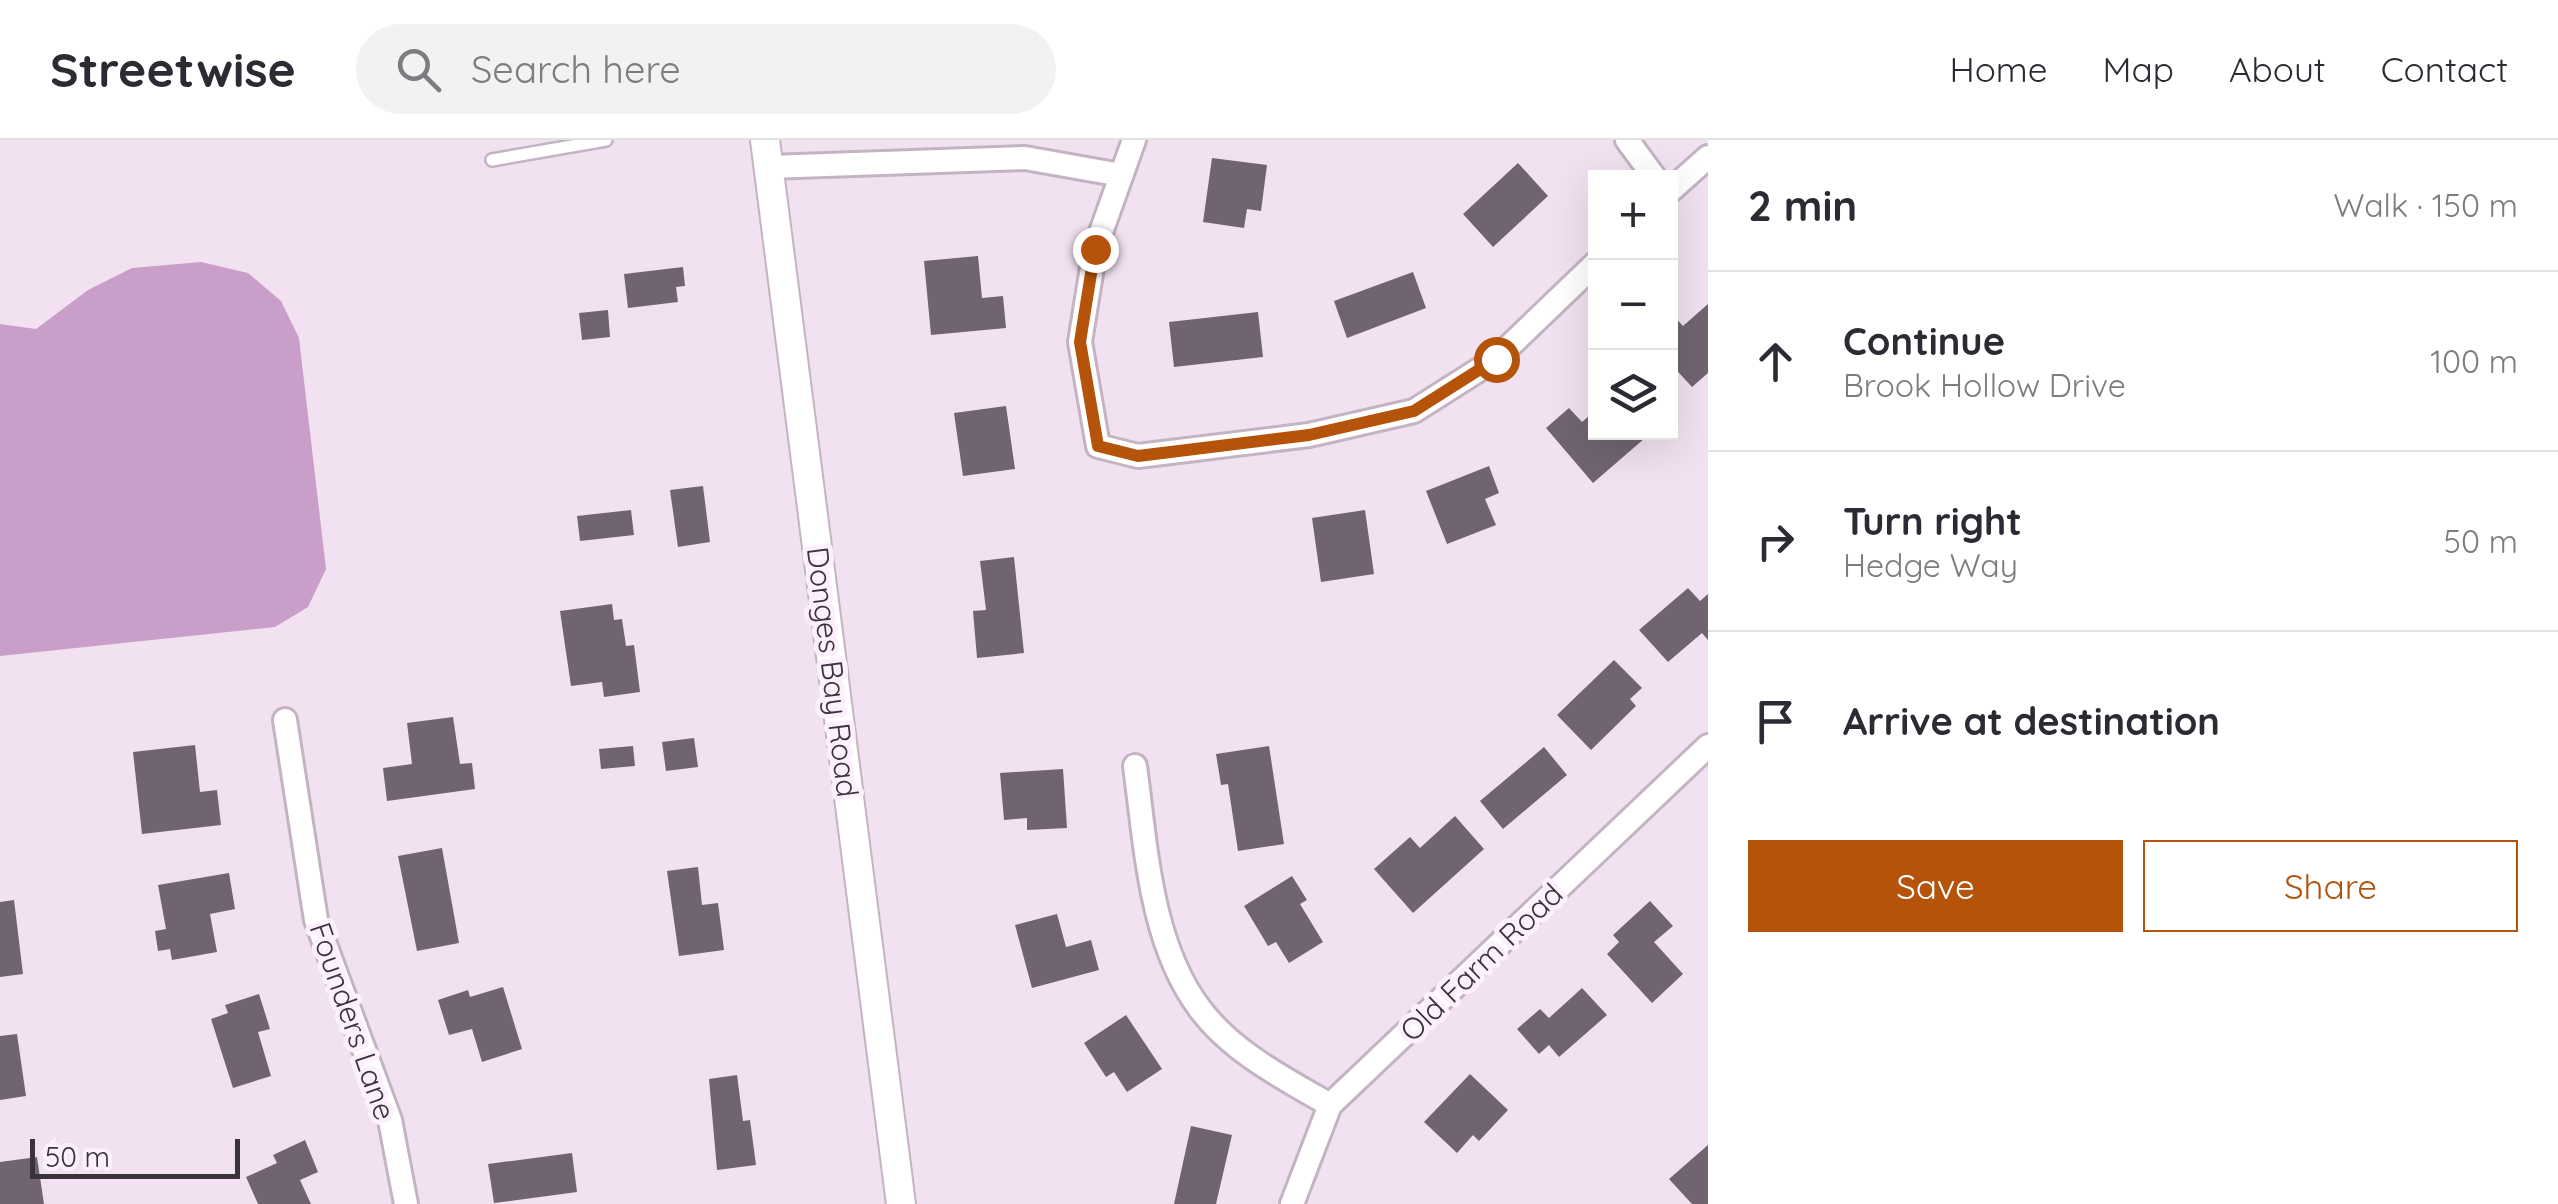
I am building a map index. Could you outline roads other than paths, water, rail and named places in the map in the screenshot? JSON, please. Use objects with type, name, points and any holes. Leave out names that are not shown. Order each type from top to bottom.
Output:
[{"type":"street","points":[[1134,140],[1095,249],[1080,342],[1098,446],[1138,456],[1309,435],[1414,411],[1496,359],[1588,271]]},
{"type":"street","points":[[1627,140],[1649,170]]},
{"type":"street","points":[[767,153],[1025,158],[1121,175]]},
{"type":"street","name":"Donges Bay Road","points":[[767,153],[901,1204]]},
{"type":"street","points":[[1678,184],[1708,157]]},
{"type":"street","name":"Founders Lane","points":[[285,720],[316,920],[390,1120],[406,1204]]},
{"type":"street","name":"Old Farm Road","points":[[1292,1204],[1330,1105],[1708,746]]},
{"type":"street","points":[[1135,766],[1157,923],[1200,1009],[1260,1064],[1330,1105]]},
{"type":"lane","points":[[492,160],[606,140]]}]
